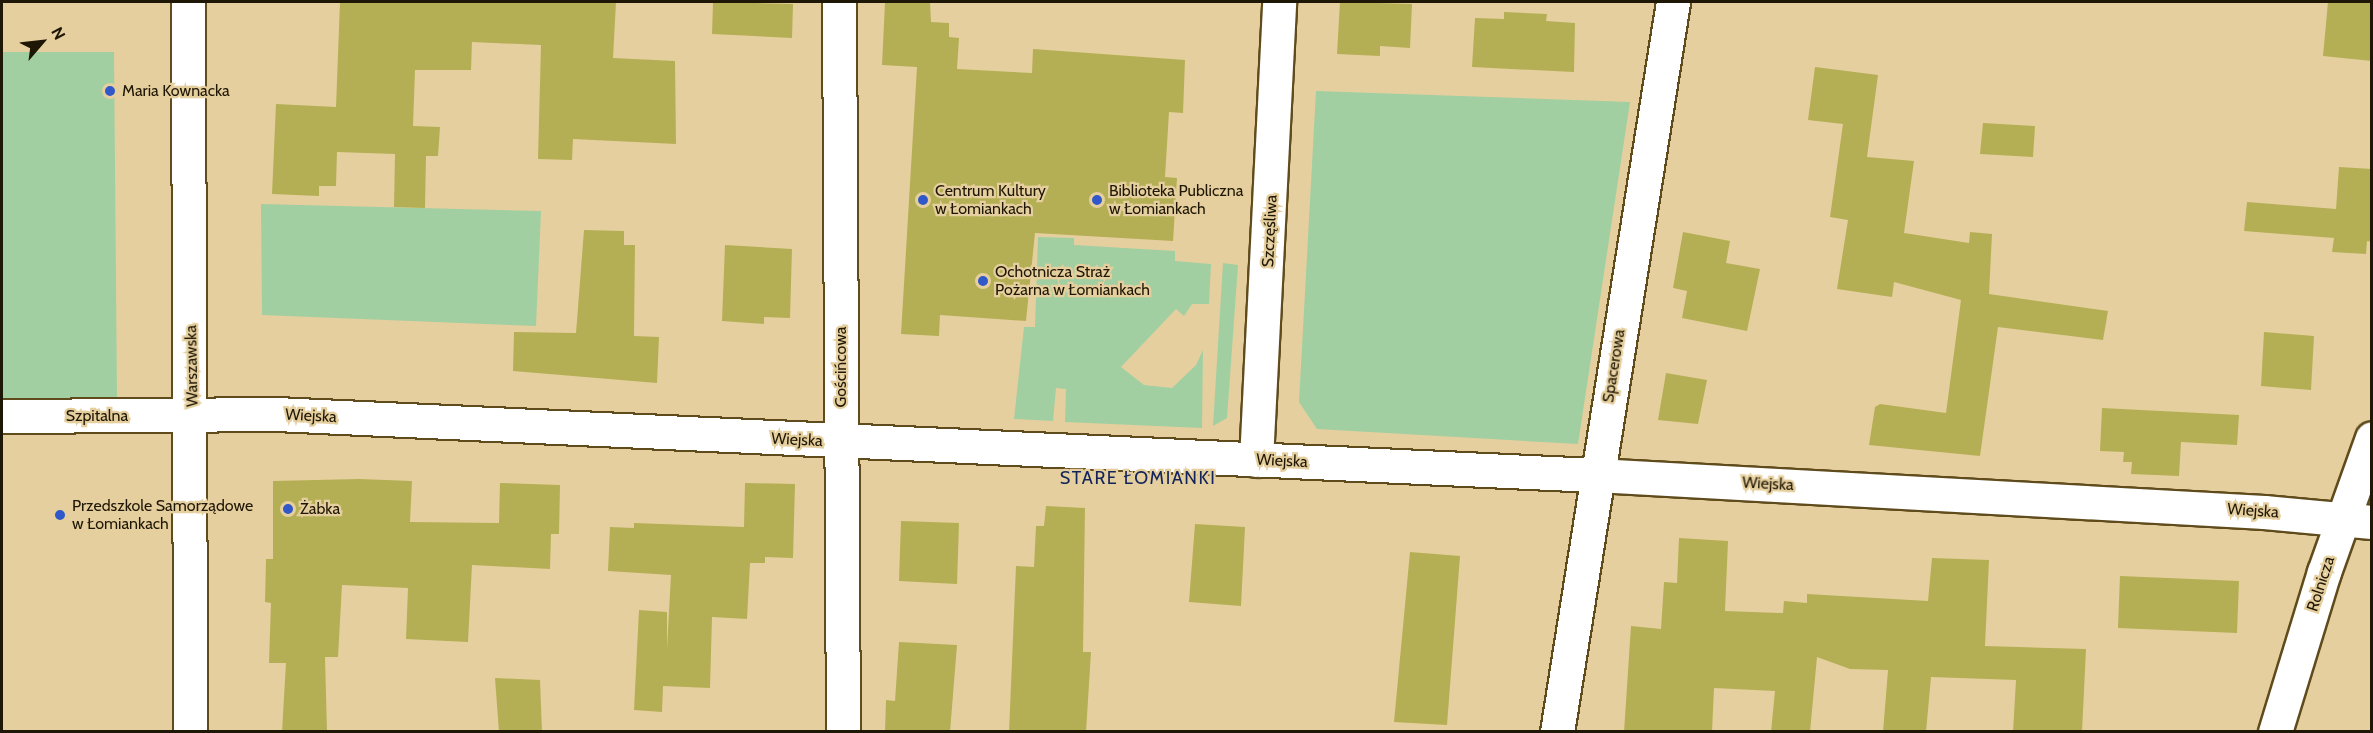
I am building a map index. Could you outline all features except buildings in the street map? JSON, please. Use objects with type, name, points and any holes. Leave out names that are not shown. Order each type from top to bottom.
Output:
[{"type":"street","name":"Warszawska","points":[[188,2],[193,415],[190,732]]},
{"type":"street","name":"Gościńcowa","points":[[839,2],[843,732]]},
{"type":"street","name":"Szczęśliwa","points":[[1256,460],[1279,2]]},
{"type":"street","name":"Spacerowa","points":[[1557,732],[1596,475],[1673,2]]},
{"type":"street","name":"Wiejska","points":[[193,415],[276,414],[841,442],[1596,475],[2357,521]]},
{"type":"street","name":"Szpitalna","points":[[2,416],[193,415]]},
{"type":"street","name":"Rolnicza","points":[[2275,732],[2357,521],[2372,438]]},
{"type":"green space","points":[[2,52],[114,52],[117,399],[2,401]]},
{"type":"green space","points":[[1316,91],[1630,102],[1578,444],[1317,429],[1299,402]]},
{"type":"green space","points":[[261,204],[541,211],[536,326],[262,315]]},
{"type":"green space","points":[[1038,237],[1074,238],[1074,245],[1175,251],[1175,261],[1211,264],[1209,304],[1192,304],[1184,316],[1176,309],[1121,367],[1144,385],[1172,388],[1196,365],[1203,350],[1202,428],[1065,422],[1066,389],[1056,388],[1053,421],[1014,419],[1024,327],[1035,327]]},
{"type":"green space","points":[[1223,263],[1238,265],[1227,418],[1213,426]]},
{"type":"place","name":"Maria Kownacka","points":[[110,91]]},
{"type":"place","name":"Centrum Kultury w Łomiankach","points":[[923,200]]},
{"type":"place","name":"Biblioteka Publiczna w Łomiankach","points":[[1097,200]]},
{"type":"place","name":"Ochotnicza Straż Pożarna w Łomiankach","points":[[983,281]]},
{"type":"place","name":"Żabka","points":[[288,509]]},
{"type":"place","name":"Przedszkole Samorządowe w Łomiankach","points":[[60,515]]},
{"type":"district","name":"STARE ŁOMIANKI","points":[[1138,478]]}]
